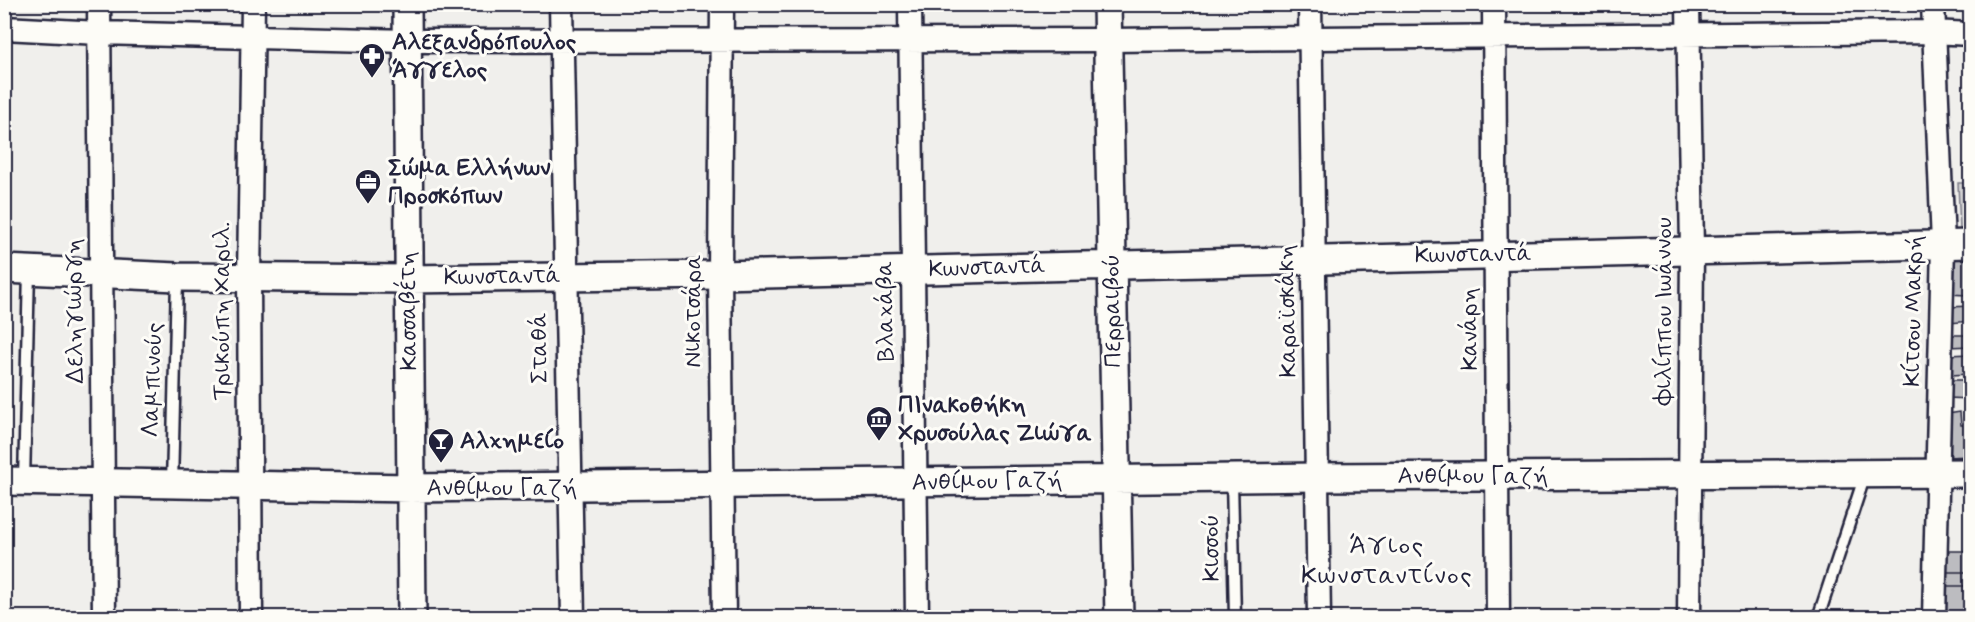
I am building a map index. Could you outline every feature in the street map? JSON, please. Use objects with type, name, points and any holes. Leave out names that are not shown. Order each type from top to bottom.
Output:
[{"type":"street","name":"Δεληγιώργη","points":[[99,4],[104,618]]},
{"type":"street","name":"Τρικούπη Χαριλ.","points":[[250,618],[249,278],[253,4]]},
{"type":"street","name":"Κασσαβέτη","points":[[407,4],[412,618]]},
{"type":"street","name":"Σταθά","points":[[561,4],[573,618]]},
{"type":"street","name":"Νικοτσάρα","points":[[722,4],[720,274],[724,618]]},
{"type":"street","name":"Βλαχάβα","points":[[909,4],[917,618]]},
{"type":"street","name":"Περραιβού","points":[[1107,4],[1119,618]]},
{"type":"street","name":"Καραϊσκάκη","points":[[1310,4],[1319,618]]},
{"type":"street","name":"Κανάρη","points":[[1494,4],[1498,618]]},
{"type":"street","name":"Φιλίππου Ιωάννου","points":[[1688,4],[1692,250],[1689,618]]},
{"type":"street","name":"Κίτσου Μακρή","points":[[1932,4],[1943,244],[1934,618]]},
{"type":"street","points":[[4,28],[253,38],[408,41],[1108,40],[1688,33],[1934,32],[1971,34]]},
{"type":"street","name":"Κωνσταντά","points":[[17,270],[177,277],[408,279],[912,270],[1971,244]]},
{"type":"street","name":"Ανθίμου Γαζή","points":[[14,481],[411,489],[1317,477],[1971,473]]},
{"type":"lane","points":[[14,481],[17,270]]},
{"type":"lane","name":"Λαμπινούς","points":[[171,485],[177,277]]},
{"type":"lane","points":[[1818,618],[1865,474]]},
{"type":"lane","name":"Κισσού","points":[[1232,478],[1235,618]]},
{"type":"shaded area","points":[[1958,183],[1970,183],[1970,230],[1960,231]]},
{"type":"building","points":[[1950,258],[1970,259],[1970,306],[1966,307],[1967,295],[1948,294]]},
{"type":"building","points":[[1970,306],[1970,321],[1950,323],[1949,307]]},
{"type":"building","points":[[1948,335],[1970,335],[1970,346],[1950,347]]},
{"type":"building","points":[[1970,354],[1970,374],[1950,375],[1949,355]]},
{"type":"building","points":[[1948,380],[1970,380],[1970,399],[1948,398]]},
{"type":"building","points":[[1960,412],[1961,425],[1970,425],[1970,456],[1947,457],[1948,414]]},
{"type":"building","points":[[1945,551],[1970,551],[1970,572],[1944,572]]},
{"type":"building","points":[[1944,572],[1970,572],[1970,586],[1943,586]]},
{"type":"building","points":[[1943,586],[1970,586],[1970,618],[1942,618]]},
{"type":"place","name":"Αλεξανδρόπουλος Άγγελος","points":[[372,79]]},
{"type":"place","name":"Σώμα Ελλήνων Προσκόπων","points":[[368,205]]},
{"type":"place","name":"ΠΙνακοθήκη Χρυσούλας Ζιώγα","points":[[879,442]]},
{"type":"place","name":"Αλχημείο","points":[[441,464]]},
{"type":"district","name":"Άγιος Κωνσταντίνος","points":[[1387,561]]}]
